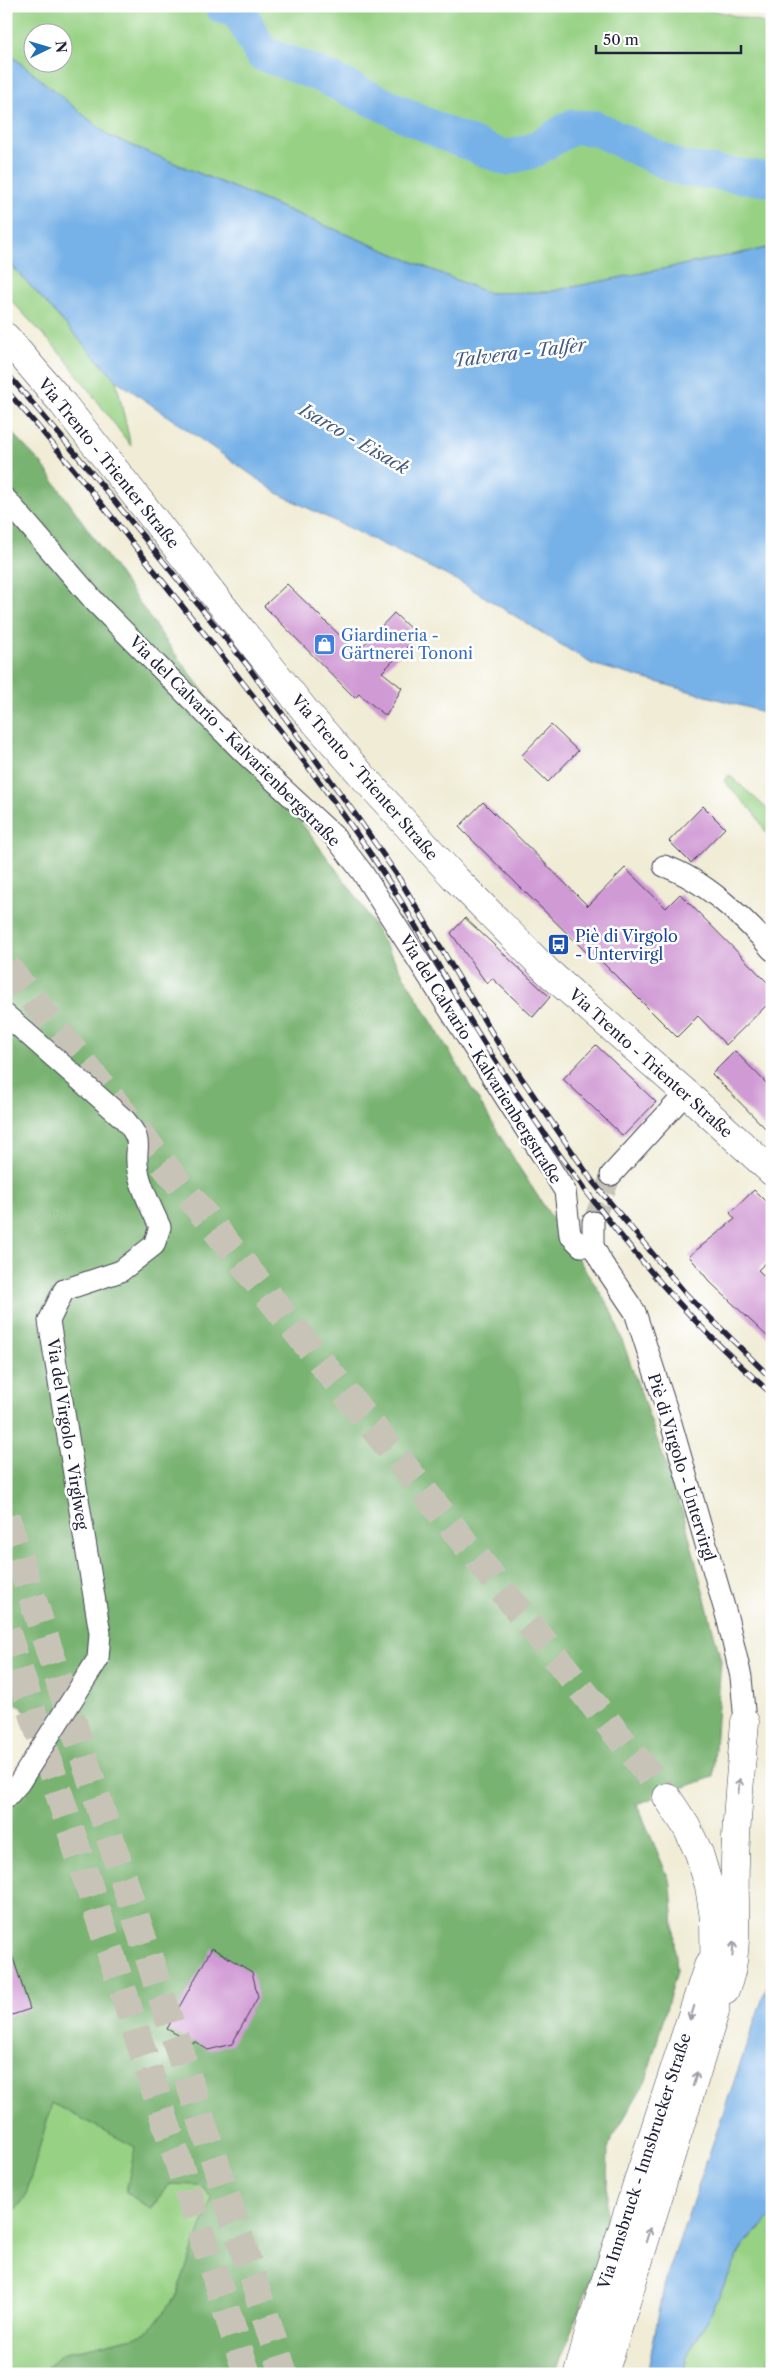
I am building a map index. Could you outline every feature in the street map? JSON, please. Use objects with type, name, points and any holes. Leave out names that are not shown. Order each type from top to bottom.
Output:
[{"type":"main road","name":"Via Trento - Trienter Straße","points":[[6,337],[64,404],[307,714],[455,878],[548,972],[686,1093],[772,1172]]},
{"type":"main road","points":[[716,2012],[729,1981],[734,1944],[734,1866],[745,1722]]},
{"type":"main road","name":"Via Innsbruck - Innsbrucker Straße","points":[[604,2374],[716,2012],[713,1950],[714,1918],[709,1886],[699,1853],[686,1826],[667,1797]]},
{"type":"main road","name":"Via Innsbruck - Innsbrucker Straße","points":[[578,2374],[592,2322],[713,1950]]},
{"type":"main road","points":[[616,2374],[634,2282]]},
{"type":"main road","points":[[567,2374],[592,2322]]},
{"type":"street","name":"Via del Calvario - Kalvarienbergstraße","points":[[6,499],[96,603],[242,751],[334,836],[362,872],[564,1191],[570,1235],[581,1246],[593,1246]]},
{"type":"street","points":[[664,866],[698,884],[730,908],[758,933],[772,950]]},
{"type":"street","name":"Via del Virgolo - Virglweg","points":[[6,1015],[125,1120],[136,1134],[139,1144],[138,1170],[144,1192],[160,1226],[154,1244],[120,1270],[64,1290],[49,1321],[100,1633],[98,1660],[19,1783],[6,1798]]},
{"type":"street","points":[[611,1175],[686,1093]]},
{"type":"street","name":"Piè di Virgolo - Untervirgl","points":[[593,1222],[593,1246],[602,1263],[635,1312],[671,1423],[728,1621],[741,1677],[745,1722]]},
{"type":"green space","points":[[6,6],[696,6],[772,25],[772,247],[548,292],[488,293],[109,136],[31,72],[72,72],[72,22],[22,22],[22,64],[6,51]]},
{"type":"green space","points":[[6,259],[116,380],[131,446],[64,357],[6,295]]},
{"type":"green space","points":[[6,427],[42,464],[171,648],[356,896],[517,1164],[612,1311],[684,1516],[721,1661],[713,1777],[637,1804],[671,1884],[677,1971],[646,2080],[608,2146],[606,2239],[555,2374],[39,2374],[62,2354],[146,2334],[175,2298],[212,2198],[200,2185],[169,2184],[150,2209],[126,2192],[135,2147],[52,2103],[25,2198],[6,2222],[6,1787],[40,1736],[21,1705],[6,1705]]},
{"type":"green space","points":[[729,775],[772,813],[772,842],[755,814],[724,781]]},
{"type":"green space","points":[[52,2103],[136,2147],[126,2192],[151,2209],[169,2184],[200,2185],[212,2198],[175,2298],[146,2334],[62,2354],[39,2374],[6,2374],[6,2222],[25,2198]]},
{"type":"green space","points":[[772,2217],[772,2338],[765,2374],[683,2374],[687,2356],[709,2317],[743,2245]]},
{"type":"water","points":[[6,51],[22,64],[22,72],[31,72],[109,136],[488,293],[548,292],[772,247],[772,726],[760,711],[592,664],[462,583],[279,494],[116,380],[6,259]]},
{"type":"water","points":[[772,1971],[772,2217],[743,2245],[709,2317],[687,2356],[683,2374],[647,2374],[665,2282]]},
{"type":"building","name":"Giardineria - Gärtnerei Tononi","points":[[287,584],[357,652],[394,613],[418,636],[382,672],[402,688],[386,716],[359,694],[355,698],[264,606]]},
{"type":"building","points":[[551,725],[578,751],[548,782],[521,756]]},
{"type":"building","points":[[483,802],[588,906],[625,868],[666,908],[680,894],[772,987],[772,1000],[726,1045],[698,1016],[677,1037],[591,951],[588,954],[459,827]]},
{"type":"building","points":[[703,806],[725,828],[691,863],[669,841]]},
{"type":"building","points":[[465,918],[550,997],[533,1017],[492,978],[487,984],[451,933]]},
{"type":"building","points":[[596,1045],[656,1102],[623,1136],[563,1079]]},
{"type":"building","points":[[735,1051],[772,1089],[772,1135],[712,1074]]},
{"type":"building","points":[[754,1190],[772,1208],[772,1257],[758,1270],[772,1283],[772,1341],[709,1281],[689,1256],[735,1219],[730,1213]]},
{"type":"building","points":[[6,1946],[9,1946],[30,2009],[6,2017]]},
{"type":"building","points":[[212,1948],[252,1972],[258,1997],[232,2044],[208,2050],[194,2041],[193,2043],[167,2029]]},
{"type":"waterway","points":[[222,6],[238,9],[261,53],[318,74],[448,135],[506,158],[532,151],[572,127],[595,128],[679,168],[772,180]]},
{"type":"tunnel","points":[[6,966],[667,1797]]},
{"type":"tunnel","points":[[593,1222],[611,1175]]},
{"type":"tunnel","points":[[6,1517],[284,2374]]},
{"type":"tunnel","points":[[6,1630],[247,2374]]},
{"type":"railway","points":[[6,372],[87,467],[247,665],[355,814],[397,875],[501,1048],[593,1182],[686,1294],[772,1379]]},
{"type":"railway","points":[[6,390],[128,537],[321,784],[389,882],[493,1057],[554,1148],[587,1192],[620,1235],[693,1318],[731,1357],[772,1394]]},
{"type":"place","name":"Giardineria - Gärtnerei Tononi","points":[[325,644]]},
{"type":"place","name":"Piè di Virgolo - Untervirgl","points":[[559,945]]},
{"type":"water label","name":"Talvera - Talfer","points":[[520,353]]},
{"type":"water label","name":"Isarco - Eisack","points":[[354,439]]}]
